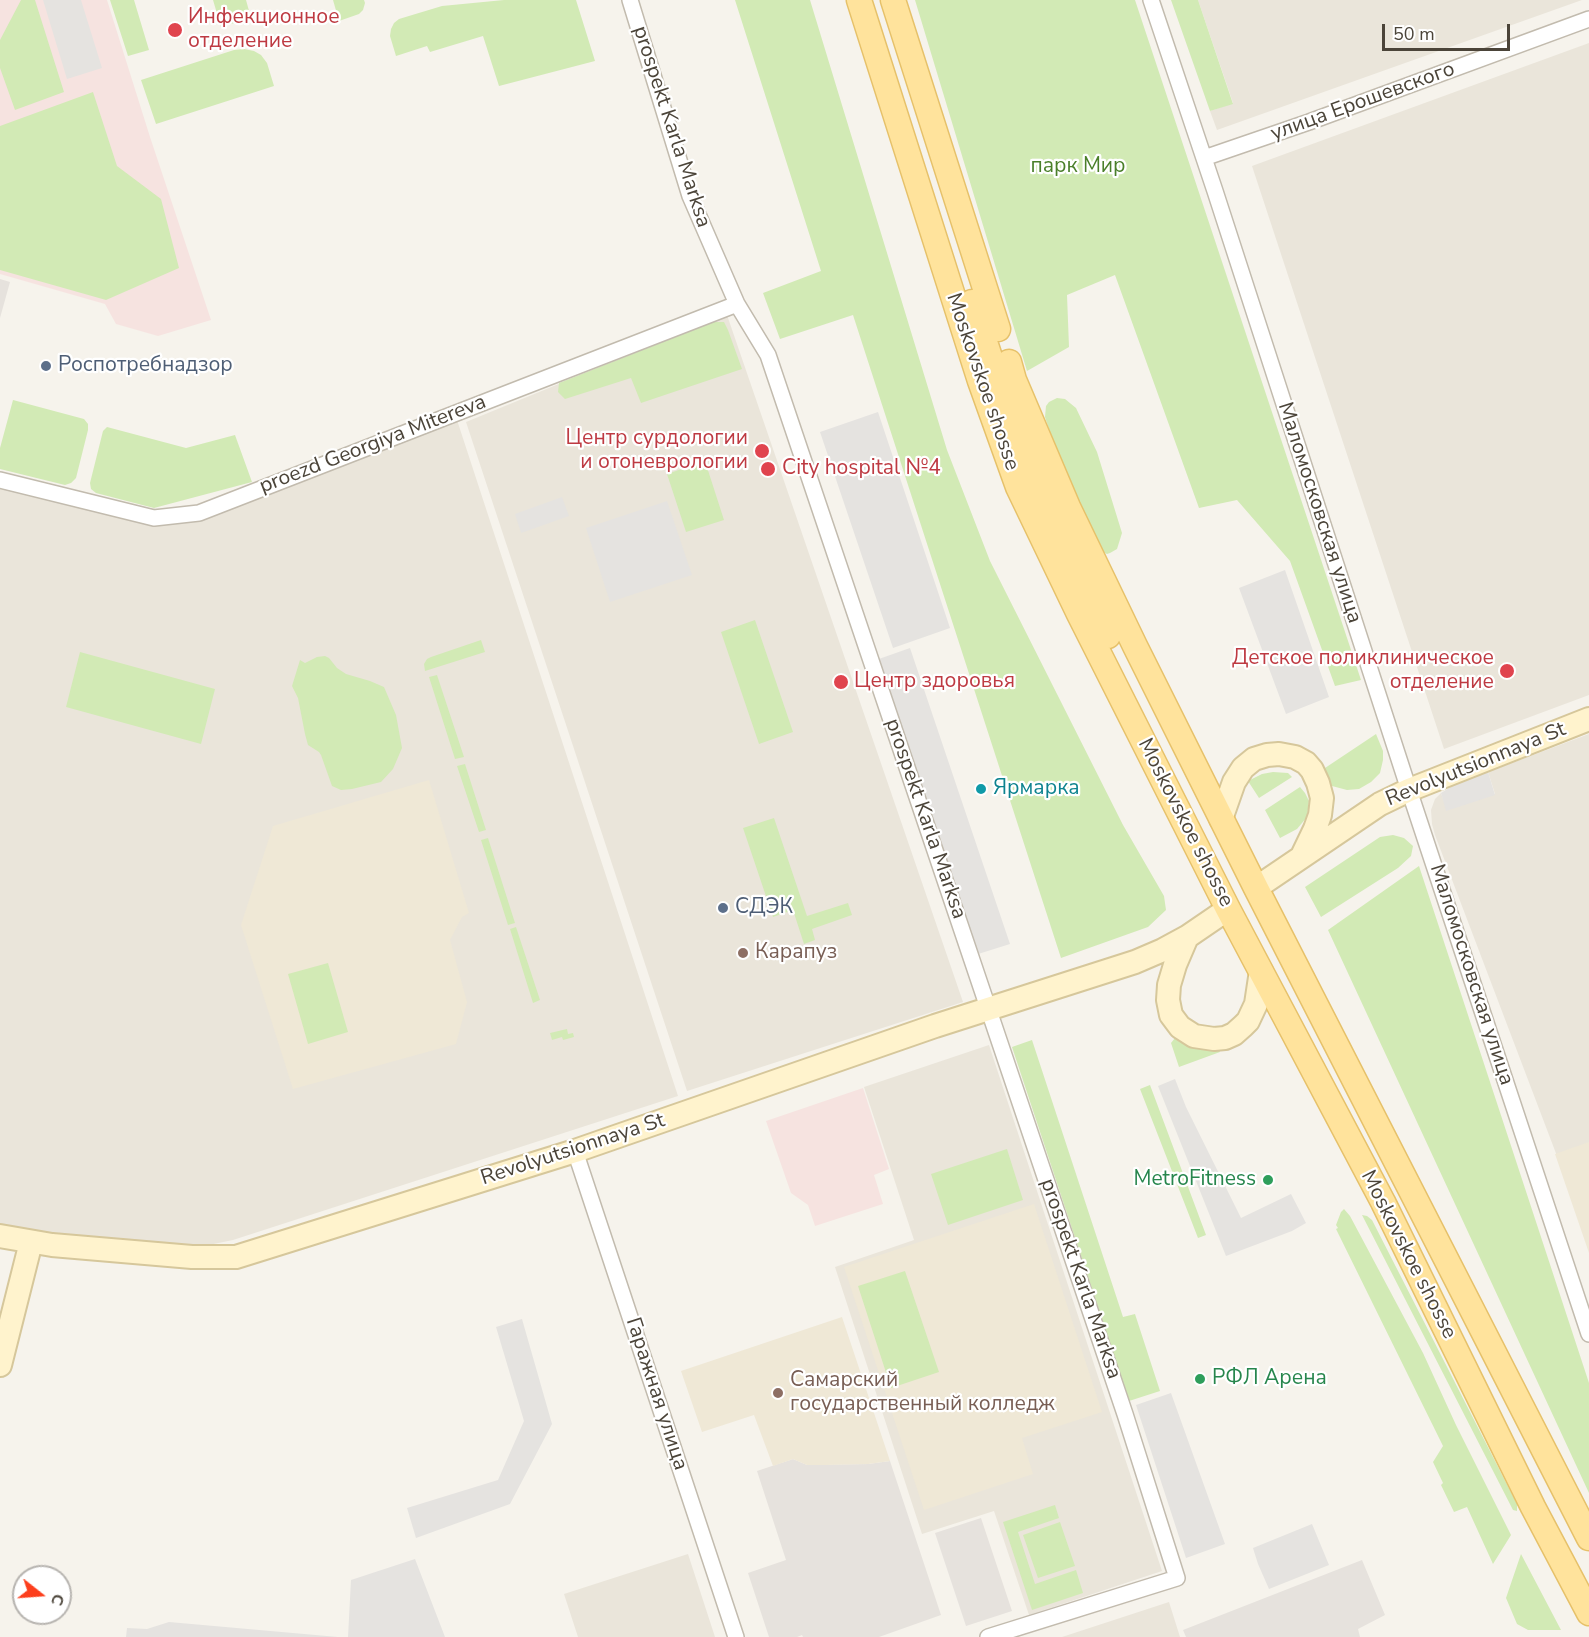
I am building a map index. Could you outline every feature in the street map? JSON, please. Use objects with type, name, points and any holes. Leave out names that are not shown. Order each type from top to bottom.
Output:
[{"type":"main road","name":"Moskovskoe shosse","points":[[858,0],[980,381],[1018,487],[1079,614],[1242,899],[1589,1538]]},
{"type":"main road","name":"Moskovskoe shosse","points":[[876,0],[1013,428],[1052,518],[1122,665],[1265,947],[1399,1203],[1589,1582]]},
{"type":"main road","name":"Moskovskoe shosse","points":[[893,0],[1014,380],[1068,507],[1221,819],[1261,971],[1383,1202],[1533,1507],[1589,1613]]},
{"type":"main road","name":"Revolyutsionnaya St","points":[[0,1236],[31,1242],[192,1257],[236,1257],[575,1151],[935,1026],[1135,962],[1187,937],[1380,804],[1409,790],[1589,719]]},
{"type":"main road","points":[[1216,848],[1221,819],[1234,782],[1254,759],[1267,754],[1279,754],[1295,757],[1306,763],[1318,783],[1322,798],[1316,829],[1303,856]]},
{"type":"main road","points":[[1187,937],[1175,965],[1169,985],[1168,1000],[1172,1015],[1180,1027],[1194,1036],[1214,1039],[1234,1034],[1248,1021],[1256,1004],[1265,947]]},
{"type":"main road","points":[[0,1365],[31,1242]]},
{"type":"street","name":"prospekt Karla Marksa","points":[[630,0],[690,196],[737,304],[768,355],[990,1010],[1125,1414],[1177,1578],[988,1637]]},
{"type":"street","name":"Маломосковская улица","points":[[1151,0],[1589,1334]]},
{"type":"street","name":"улица Ерошевского","points":[[1204,158],[1589,19]]},
{"type":"street","name":"proezd Georgiya Mitereva","points":[[0,480],[154,518],[199,513],[737,304]]},
{"type":"street","name":"Гаражная улица","points":[[575,1151],[736,1637]]},
{"type":"shaded area","points":[[0,0],[107,0],[211,320],[158,336],[116,324],[105,304],[0,274]]},
{"type":"shaded area","points":[[43,0],[81,0],[102,68],[67,79]]},
{"type":"shaded area","points":[[1198,0],[1582,0],[1217,130],[1210,111],[1233,103]]},
{"type":"shaded area","points":[[1589,43],[1589,695],[1444,749],[1252,166]]},
{"type":"shaded area","points":[[0,279],[10,282],[0,318]]},
{"type":"shaded area","points":[[727,315],[963,1002],[687,1091],[466,422]]},
{"type":"shaded area","points":[[878,412],[950,628],[893,648],[820,432]]},
{"type":"shaded area","points":[[457,420],[678,1096],[233,1240],[194,1248],[55,1237],[0,1226],[0,487],[153,526],[182,523]]},
{"type":"shaded area","points":[[562,497],[569,516],[521,533],[515,514]]},
{"type":"shaded area","points":[[667,501],[692,575],[610,602],[586,528]]},
{"type":"shaded area","points":[[1285,570],[1329,697],[1286,714],[1239,588]]},
{"type":"shaded area","points":[[910,648],[1010,944],[975,955],[876,660]]},
{"type":"shaded area","points":[[1589,734],[1589,1178],[1568,1185],[1435,835],[1431,810],[1435,799],[1441,793],[1447,810],[1495,794],[1488,772]]},
{"type":"shaded area","points":[[1488,772],[1495,795],[1446,811],[1441,793],[1462,780]]},
{"type":"shaded area","points":[[429,780],[469,913],[462,917],[450,940],[467,1002],[456,1044],[293,1089],[241,925],[273,826]]},
{"type":"shaded area","points":[[989,1045],[1162,1571],[1029,1615],[994,1511],[922,1534],[835,1267],[914,1240],[864,1087]]},
{"type":"shaded area","points":[[1175,1079],[1186,1107],[1241,1218],[1291,1194],[1306,1223],[1292,1231],[1226,1256],[1158,1086]]},
{"type":"shaded area","points":[[863,1088],[889,1169],[874,1175],[883,1204],[815,1226],[808,1205],[791,1193],[766,1121]]},
{"type":"shaded area","points":[[1589,1142],[1589,1253],[1555,1154]]},
{"type":"shaded area","points":[[1034,1204],[1102,1412],[1022,1438],[1033,1474],[924,1510],[844,1267]]},
{"type":"shaded area","name":"Самарский государственный колледж","points":[[842,1317],[890,1461],[868,1464],[807,1465],[793,1459],[773,1466],[754,1415],[702,1432],[681,1371]]},
{"type":"shaded area","points":[[522,1319],[552,1424],[510,1504],[416,1538],[407,1508],[498,1480],[524,1421],[496,1327]]},
{"type":"shaded area","points":[[1171,1393],[1225,1544],[1186,1558],[1136,1405]]},
{"type":"shaded area","points":[[793,1459],[807,1465],[868,1464],[890,1461],[941,1615],[879,1637],[803,1637],[802,1635],[769,1637],[748,1573],[786,1560],[757,1471]]},
{"type":"shaded area","points":[[981,1518],[1012,1611],[966,1626],[935,1533]]},
{"type":"shaded area","points":[[1312,1524],[1329,1565],[1269,1589],[1253,1548]]},
{"type":"shaded area","points":[[688,1554],[715,1637],[578,1637],[564,1594]]},
{"type":"shaded area","points":[[415,1559],[445,1637],[348,1637],[351,1580]]},
{"type":"shaded area","points":[[1362,1560],[1385,1615],[1358,1629],[1360,1637],[1186,1637],[1183,1630]]},
{"type":"shaded area","points":[[1169,1602],[1180,1637],[1062,1637]]},
{"type":"shaded area","points":[[169,1622],[338,1637],[126,1637],[127,1628],[147,1629]]},
{"type":"green space","points":[[21,0],[35,0],[64,92],[15,110],[0,68],[0,40]]},
{"type":"green space","points":[[110,0],[134,0],[149,50],[128,56]]},
{"type":"green space","points":[[213,0],[246,0],[251,18],[221,27]]},
{"type":"green space","points":[[333,0],[364,0],[365,3],[359,14],[339,21]]},
{"type":"green space","points":[[504,0],[576,0],[595,61],[499,86],[483,36],[430,52],[427,46],[396,56],[390,36],[394,23],[399,19],[442,6]]},
{"type":"green space","points":[[735,0],[810,0],[947,450],[990,561],[1123,825],[1164,896],[1166,910],[1148,927],[1061,958],[853,315],[780,339],[763,293],[821,271]]},
{"type":"green space","name":"парк Мир","points":[[915,0],[1135,0],[1361,680],[1335,686],[1290,561],[1237,500],[1199,508],[1115,275],[1067,295],[1069,347],[1027,371]]},
{"type":"green space","points":[[1171,0],[1198,0],[1233,104],[1210,111]]},
{"type":"green space","points":[[244,49],[261,55],[267,63],[274,86],[156,124],[141,80],[234,50]]},
{"type":"green space","points":[[93,92],[117,166],[161,199],[179,268],[106,300],[0,270],[0,126]]},
{"type":"green space","points":[[714,322],[724,322],[742,369],[641,403],[631,378],[565,399],[558,392],[559,383]]},
{"type":"green space","points":[[1057,398],[1065,399],[1076,408],[1097,452],[1122,533],[1117,549],[1107,554],[1101,551],[1093,534],[1059,457],[1045,417],[1046,406]]},
{"type":"green space","points":[[13,400],[84,419],[88,424],[76,478],[71,483],[65,485],[0,469],[0,448]]},
{"type":"green space","points":[[107,427],[186,448],[235,435],[252,482],[154,508],[96,493],[91,489],[90,483],[103,431]]},
{"type":"green space","points":[[705,461],[724,520],[686,532],[667,474]]},
{"type":"green space","points":[[755,620],[793,732],[759,744],[721,632]]},
{"type":"green space","points":[[481,640],[485,652],[425,671],[424,664],[427,659]]},
{"type":"green space","points":[[80,652],[215,689],[201,744],[66,707]]},
{"type":"green space","points":[[325,656],[346,674],[384,687],[396,715],[402,748],[393,769],[381,782],[341,790],[332,786],[321,755],[308,745],[298,698],[292,686],[300,660],[305,663]]},
{"type":"green space","points":[[437,675],[464,757],[455,759],[429,677]]},
{"type":"green space","points":[[1376,734],[1383,751],[1383,760],[1380,773],[1371,782],[1359,789],[1347,790],[1332,786],[1316,774]]},
{"type":"green space","points":[[465,764],[486,830],[479,832],[457,766]]},
{"type":"green space","points":[[1288,773],[1292,777],[1259,798],[1248,781],[1262,774]]},
{"type":"green space","points":[[1300,787],[1309,801],[1307,817],[1297,829],[1280,838],[1265,810]]},
{"type":"green space","points":[[774,818],[807,916],[848,903],[852,915],[812,929],[815,940],[804,944],[793,910],[773,917],[743,828]]},
{"type":"green space","points":[[1393,835],[1404,838],[1413,846],[1411,856],[1398,868],[1321,917],[1305,887],[1380,837]]},
{"type":"green space","points":[[488,838],[515,923],[508,925],[481,840]]},
{"type":"green space","points":[[1419,866],[1589,1383],[1589,1493],[1328,930]]},
{"type":"green space","points":[[516,927],[540,1000],[533,1003],[510,929]]},
{"type":"green space","points":[[328,963],[348,1032],[308,1044],[288,974]]},
{"type":"green space","points":[[567,1029],[568,1034],[573,1033],[574,1037],[552,1040],[550,1033]]},
{"type":"green space","points":[[1181,1035],[1217,1045],[1220,1052],[1179,1067],[1171,1043]]},
{"type":"green space","points":[[1032,1040],[1123,1317],[1135,1314],[1160,1391],[1129,1401],[1012,1047]]},
{"type":"green space","points":[[1150,1085],[1206,1235],[1198,1238],[1140,1089]]},
{"type":"green space","points":[[1007,1149],[1023,1200],[948,1225],[931,1174]]},
{"type":"green space","points":[[1344,1209],[1350,1216],[1423,1353],[1511,1535],[1493,1564],[1467,1507],[1454,1512],[1441,1485],[1443,1483],[1433,1462],[1443,1446],[1336,1229]]},
{"type":"green space","points":[[1362,1215],[1372,1220],[1517,1504],[1517,1511],[1513,1510]]},
{"type":"green space","points":[[905,1271],[939,1372],[891,1388],[858,1286]]},
{"type":"green space","points":[[1055,1505],[1059,1518],[1018,1532],[1035,1584],[1076,1570],[1083,1593],[1032,1610],[1003,1522]]},
{"type":"green space","points":[[1060,1522],[1075,1566],[1038,1578],[1023,1535]]},
{"type":"green space","points":[[1521,1554],[1561,1630],[1528,1630],[1517,1624],[1506,1598]]},
{"type":"place","name":"Инфекционное отделение","points":[[175,30]]},
{"type":"place","name":"Роспотребнадзор","points":[[46,366]]},
{"type":"place","name":"Центр сурдологии и отоневрологии","points":[[762,451]]},
{"type":"place","name":"City hospital №4","points":[[768,469]]},
{"type":"place","name":"Детское поликлиническое отделение","points":[[1507,671]]},
{"type":"place","name":"Центр здоровья","points":[[841,682]]},
{"type":"place","name":"Ярмарка","points":[[981,789]]},
{"type":"place","name":"СДЭК","points":[[723,908]]},
{"type":"place","name":"Карапуз","points":[[743,953]]},
{"type":"place","name":"MetroFitness","points":[[1268,1180]]},
{"type":"place","name":"РФЛ Арена","points":[[1200,1379]]},
{"type":"place","name":"Самарский государственный колледж","points":[[778,1393]]}]
